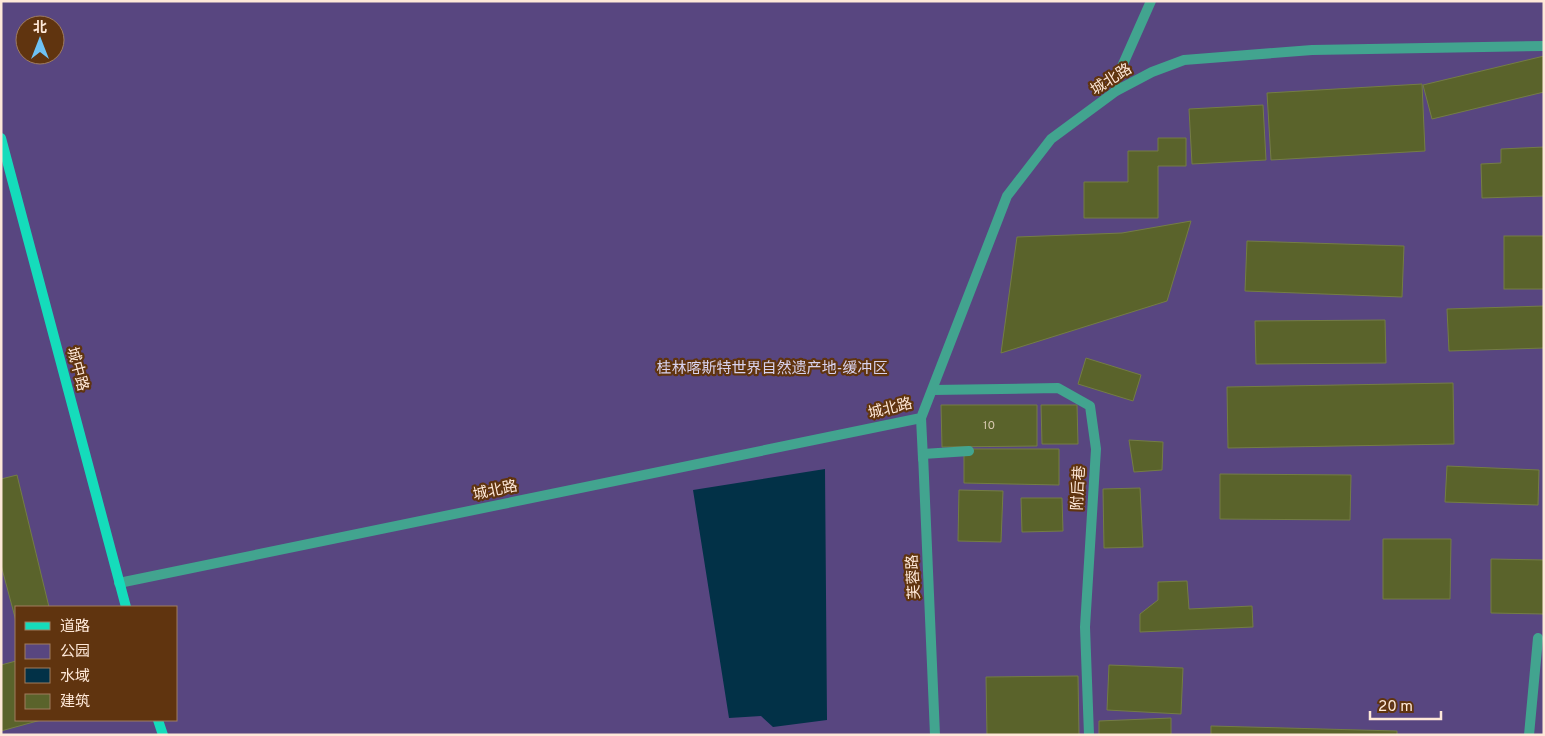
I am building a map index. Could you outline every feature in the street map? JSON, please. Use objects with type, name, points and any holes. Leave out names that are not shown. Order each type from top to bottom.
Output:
[{"type":"street","points":[[1116,92],[1116,80],[1151,1]]},
{"type":"street","name":"城北路","points":[[118,583],[921,418],[1007,196],[1052,139],[1116,92],[1152,72],[1184,60],[1312,50],[1544,46]]},
{"type":"street","name":"城中路","points":[[1,138],[126,606]]},
{"type":"street","name":"附后巷","points":[[933,390],[1058,388],[1090,406],[1096,449],[1085,626],[1089,735]]},
{"type":"street","points":[[921,418],[923,454],[969,451]]},
{"type":"street","name":"芙蓉路","points":[[923,454],[935,735]]},
{"type":"street","points":[[1529,735],[1538,638]]},
{"type":"street","points":[[158,721],[163,735]]},
{"type":"green space","name":"桂林喀斯特世界自然遗产地-缓冲区","points":[[1,1],[1544,1],[1544,735],[1,735]]},
{"type":"water","points":[[825,469],[827,720],[773,727],[761,716],[729,718],[693,490]]},
{"type":"building","points":[[1544,56],[1544,92],[1432,119],[1423,85]]},
{"type":"building","points":[[1422,84],[1425,151],[1271,160],[1267,93]]},
{"type":"building","points":[[1263,105],[1266,160],[1192,164],[1189,109]]},
{"type":"building","points":[[1158,138],[1186,138],[1186,166],[1158,166],[1158,218],[1084,218],[1084,182],[1128,182],[1128,151],[1158,151]]},
{"type":"building","points":[[1544,147],[1544,196],[1482,198],[1481,164],[1501,163],[1501,149]]},
{"type":"building","points":[[1191,221],[1167,301],[1001,353],[1017,237],[1122,233]]},
{"type":"building","points":[[1504,236],[1544,236],[1544,289],[1504,289]]},
{"type":"building","points":[[1247,241],[1404,246],[1402,297],[1245,291]]},
{"type":"building","points":[[1544,306],[1544,348],[1449,351],[1447,309]]},
{"type":"building","points":[[1385,320],[1386,363],[1256,364],[1255,321]]},
{"type":"building","points":[[1086,358],[1141,375],[1133,401],[1078,384]]},
{"type":"building","points":[[1453,383],[1454,444],[1228,448],[1227,387]]},
{"type":"building","points":[[941,405],[1037,405],[1037,446],[942,447]]},
{"type":"building","points":[[1041,405],[1077,405],[1078,444],[1042,444]]},
{"type":"building","points":[[1129,440],[1163,442],[1162,470],[1134,472]]},
{"type":"building","points":[[964,449],[1059,449],[1059,485],[964,483]]},
{"type":"building","points":[[1447,466],[1539,470],[1538,505],[1445,502]]},
{"type":"building","points":[[1220,474],[1351,475],[1350,520],[1220,519]]},
{"type":"building","points":[[17,475],[49,606],[15,606],[15,617],[1,565],[1,479]]},
{"type":"building","points":[[1140,488],[1143,547],[1104,548],[1103,489]]},
{"type":"building","points":[[959,490],[1003,491],[1001,542],[958,541]]},
{"type":"building","points":[[1021,498],[1062,498],[1063,531],[1022,532]]},
{"type":"building","points":[[1383,539],[1451,539],[1450,599],[1383,599]]},
{"type":"building","points":[[1491,559],[1544,560],[1544,614],[1491,613]]},
{"type":"building","points":[[1187,581],[1189,609],[1252,606],[1253,627],[1140,632],[1140,614],[1158,600],[1158,582]]},
{"type":"building","points":[[15,661],[15,721],[37,721],[1,731],[1,665]]},
{"type":"building","points":[[1109,665],[1183,668],[1181,714],[1107,710]]},
{"type":"building","points":[[1078,676],[1079,735],[987,735],[986,677]]},
{"type":"building","points":[[1171,718],[1171,735],[1099,735],[1099,721]]},
{"type":"building","points":[[1211,726],[1397,731],[1397,735],[1211,735]]}]
